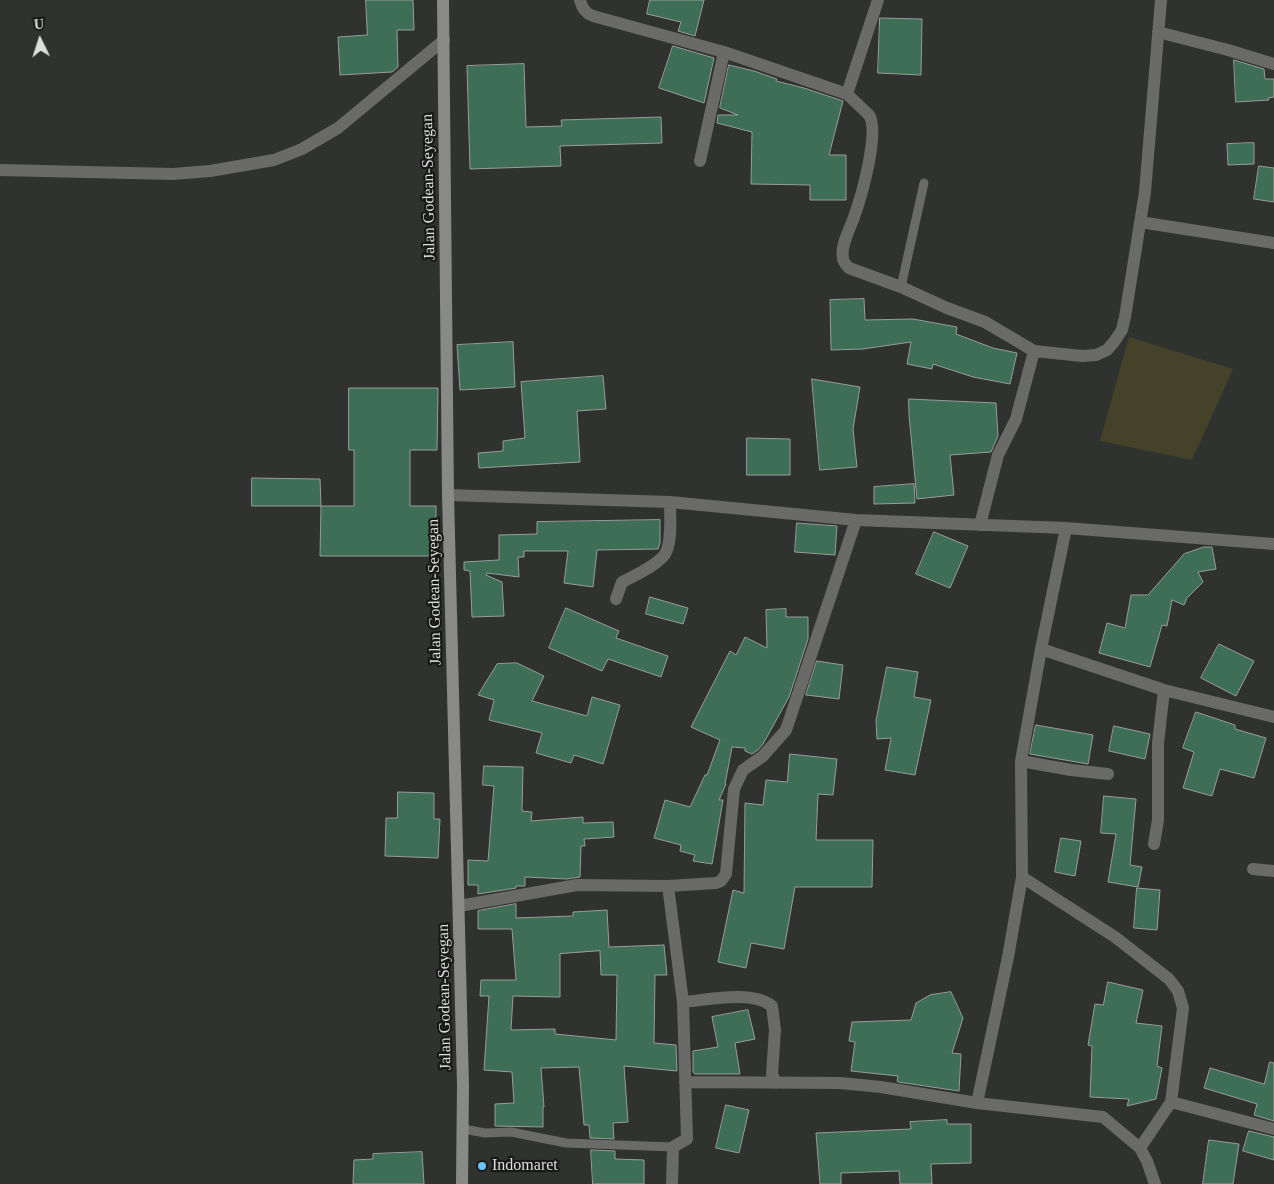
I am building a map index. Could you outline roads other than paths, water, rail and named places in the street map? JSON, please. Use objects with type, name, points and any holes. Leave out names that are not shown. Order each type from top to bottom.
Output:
[{"type":"main road","name":"Jalan Godean-Seyegan","points":[[443,0],[448,495],[459,906],[463,1129],[462,1184]]},
{"type":"street","points":[[580,0],[583,9],[593,16],[724,52],[847,94],[869,115],[873,131],[862,194],[843,248],[843,261],[849,268],[901,287],[947,308],[985,322],[1034,351],[1082,356],[1096,355],[1107,350],[1122,330],[1125,317],[1144,192],[1161,0]]},
{"type":"street","points":[[847,94],[878,0]]},
{"type":"street","points":[[1158,32],[1274,64]]},
{"type":"street","points":[[0,170],[173,174],[210,171],[274,160],[302,149],[338,128],[444,40]]},
{"type":"street","points":[[700,161],[724,52]]},
{"type":"street","points":[[1140,222],[1274,243]]},
{"type":"street","points":[[980,525],[998,455],[1016,419],[1034,351]]},
{"type":"street","points":[[448,495],[670,502],[856,520],[1066,528],[1274,544]]},
{"type":"street","points":[[616,599],[622,582],[652,566],[667,552],[670,502]]},
{"type":"street","points":[[459,906],[577,885],[668,886],[716,883],[721,881],[726,874],[734,789],[743,770],[763,756],[786,730],[856,520]]},
{"type":"street","points":[[977,1103],[1008,957],[1022,877],[1021,760],[1041,649],[1066,528]]},
{"type":"street","points":[[1041,649],[1164,690],[1274,717]]},
{"type":"street","points":[[1154,844],[1158,820],[1158,743],[1164,690]]},
{"type":"street","points":[[1021,760],[1071,770],[1108,774]]},
{"type":"street","points":[[1253,869],[1274,871]]},
{"type":"street","points":[[1022,877],[1115,937],[1169,979],[1178,991],[1183,1008],[1171,1102],[1140,1148]]},
{"type":"street","points":[[668,886],[683,1002],[687,1139],[673,1147],[672,1184]]},
{"type":"street","points":[[683,1002],[745,997],[765,1000],[772,1006],[775,1030],[772,1074],[776,1082]]},
{"type":"street","points":[[685,1082],[840,1083],[872,1086],[977,1103],[1103,1117],[1140,1148],[1155,1184]]},
{"type":"street","points":[[1171,1102],[1274,1129]]},
{"type":"lane","points":[[901,287],[924,183]]},
{"type":"lane","points":[[463,1129],[485,1133],[511,1132],[566,1143],[673,1147]]},
{"type":"place","name":"Indomaret","points":[[482,1166]]}]
